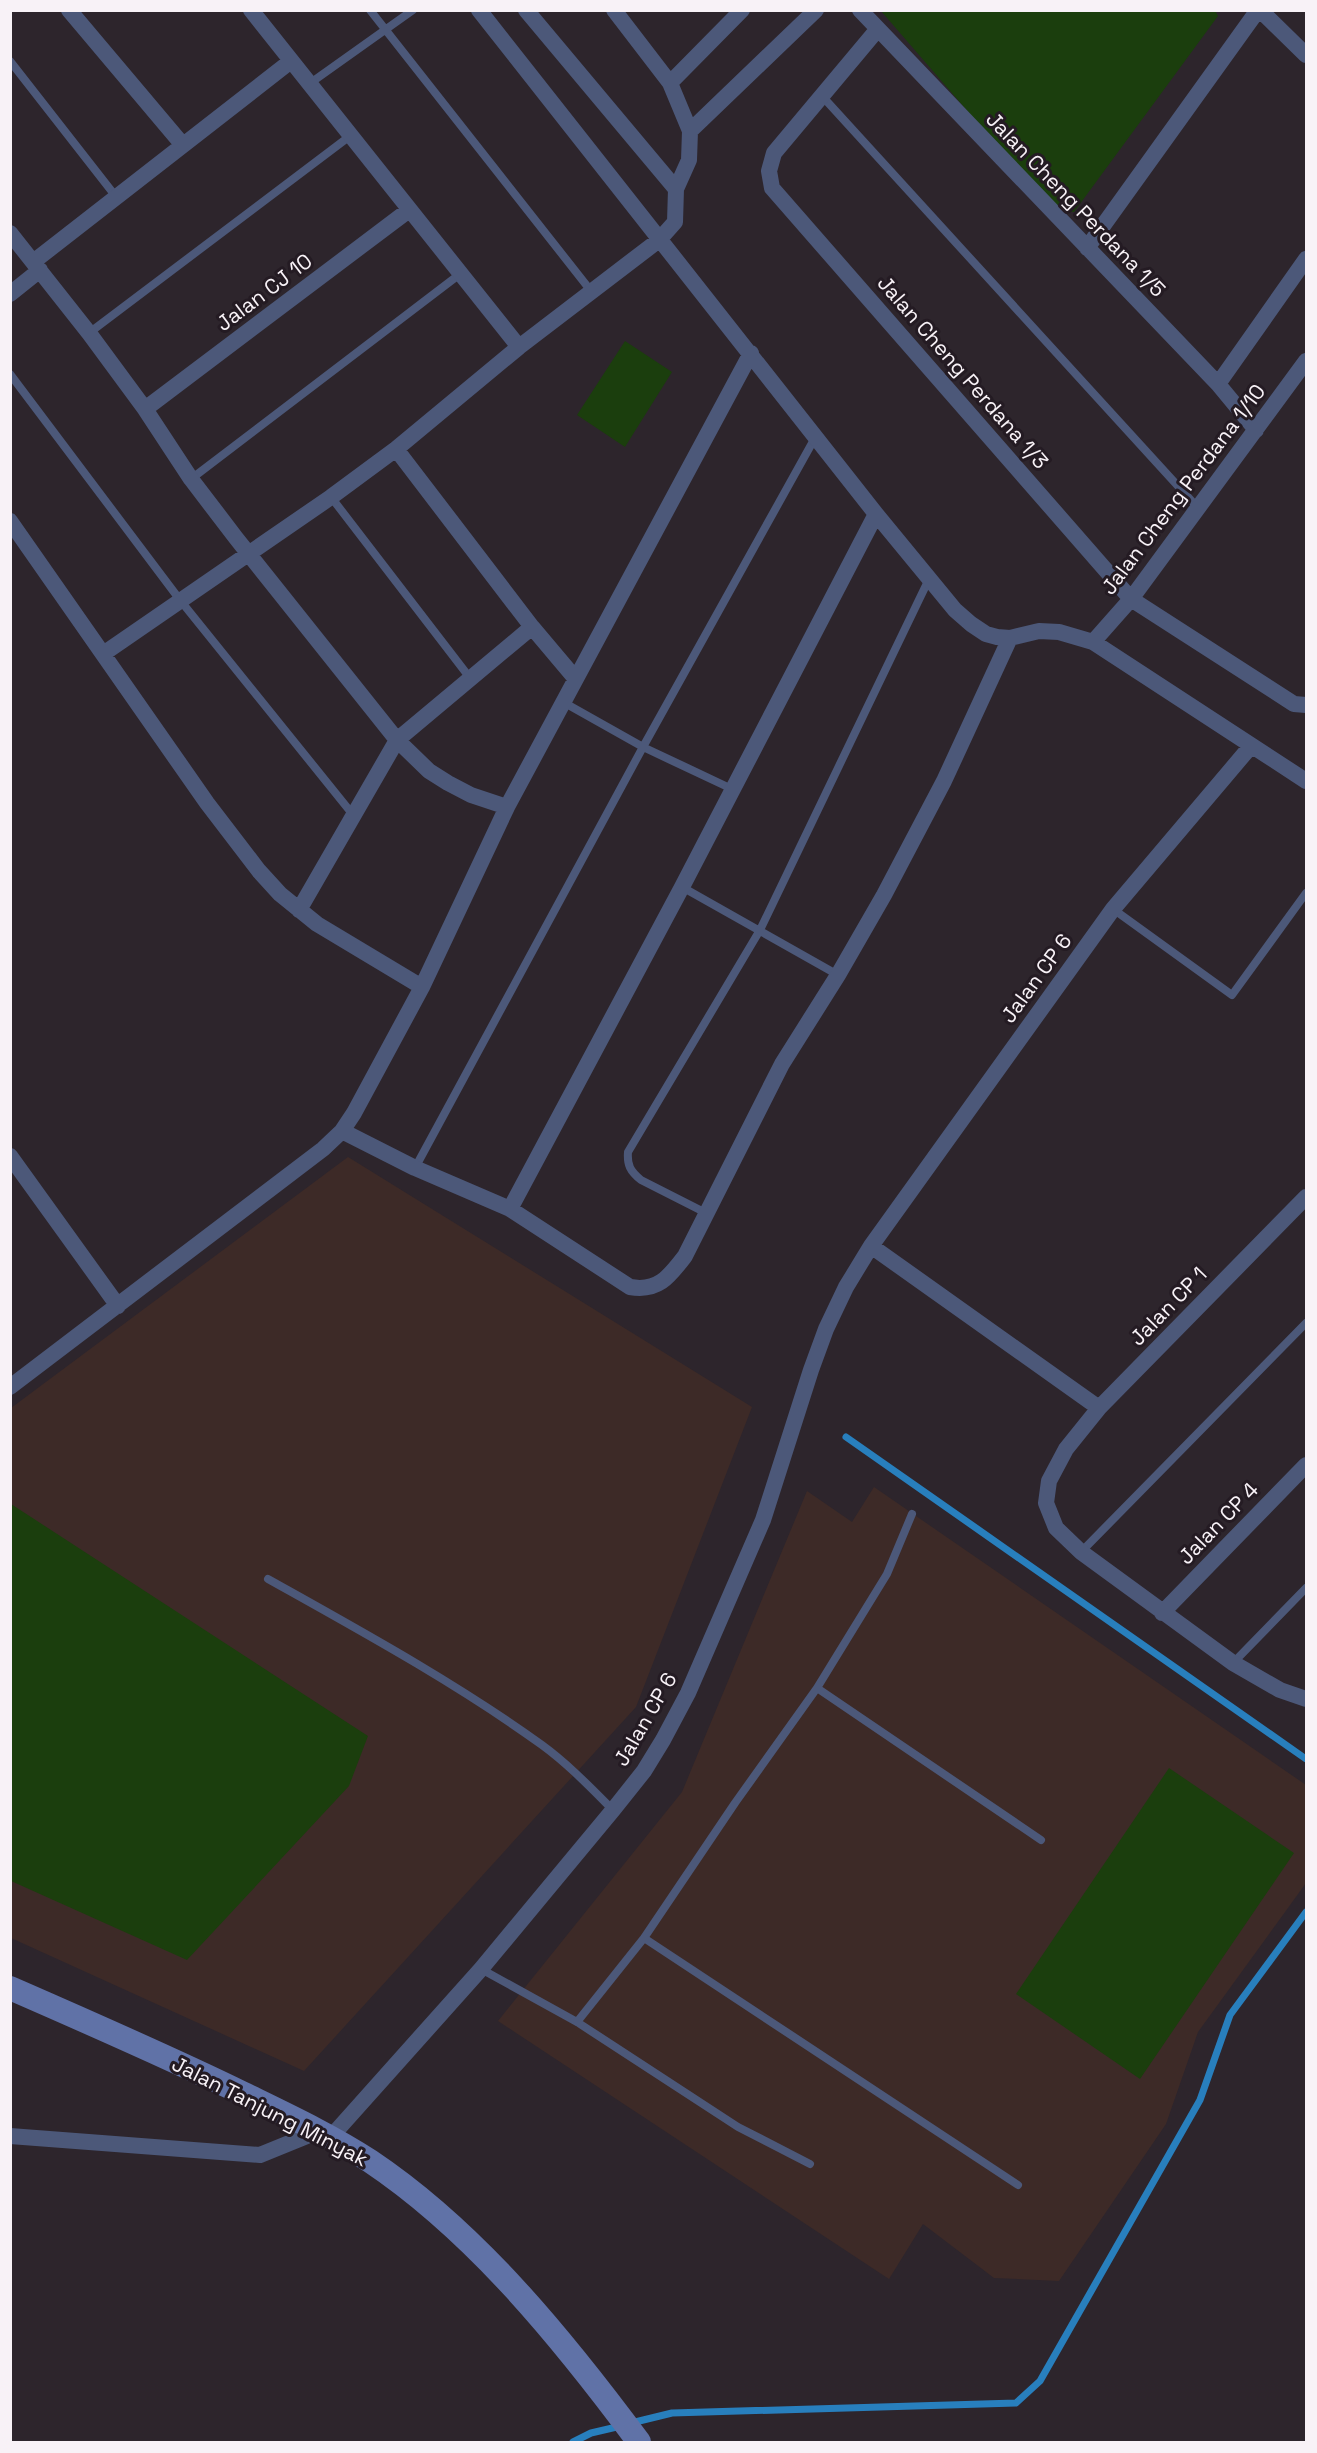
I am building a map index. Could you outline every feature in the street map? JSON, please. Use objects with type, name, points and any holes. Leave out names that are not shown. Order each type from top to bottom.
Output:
[{"type":"main road","name":"Jalan Tanjung Minyak","points":[[10,1988],[134,2042],[324,2135],[370,2161],[410,2191],[458,2233],[501,2276],[564,2347],[638,2442]]},
{"type":"street","points":[[69,10],[182,144]]},
{"type":"street","points":[[251,10],[519,347]]},
{"type":"street","points":[[479,10],[876,514],[929,579],[971,624],[986,634],[997,637],[1010,638],[1039,631],[1059,632],[1094,642],[1306,781]]},
{"type":"street","points":[[526,10],[676,189]]},
{"type":"street","points":[[103,654],[331,497],[396,449],[519,347],[659,240],[675,222],[676,189],[689,160],[690,131],[669,83],[614,10]]},
{"type":"street","points":[[669,83],[742,10]]},
{"type":"street","points":[[690,131],[816,10]]},
{"type":"street","name":"Jalan Cheng Perdana 1/5","points":[[860,10],[1218,384],[1256,430]]},
{"type":"street","points":[[1087,248],[1259,10],[1306,56]]},
{"type":"street","points":[[822,96],[877,30]]},
{"type":"street","points":[[10,294],[36,266],[182,144],[291,61]]},
{"type":"street","name":"Jalan Cheng Perdana 1/3","points":[[822,96],[774,153],[769,171],[772,188],[1131,599],[1294,704],[1306,705]]},
{"type":"street","name":"Jalan CJ 10","points":[[145,410],[409,210]]},
{"type":"street","points":[[10,233],[89,333],[145,410],[190,479],[247,554],[397,740],[420,764],[448,783],[471,795],[507,807]]},
{"type":"street","points":[[1218,384],[1306,259]]},
{"type":"street","points":[[10,1387],[323,1149],[342,1131],[422,987],[507,807],[562,701],[751,354]]},
{"type":"street","name":"Jalan Cheng Perdana 1/10","points":[[1094,642],[1131,599],[1306,361]]},
{"type":"street","points":[[396,449],[532,627],[575,678]]},
{"type":"street","points":[[510,1209],[876,514]]},
{"type":"street","points":[[10,521],[232,837],[259,871],[299,910],[337,938],[422,987]]},
{"type":"street","points":[[299,910],[397,740],[532,627]]},
{"type":"street","points":[[342,1131],[415,1168],[510,1209],[630,1287],[644,1290],[661,1283],[685,1256],[782,1064],[838,975],[884,895],[944,781],[1010,638]]},
{"type":"street","name":"Jalan CP 6","points":[[324,2135],[481,1968],[644,1771],[688,1693],[763,1520],[811,1370],[826,1329],[846,1287],[871,1246],[1113,909],[1251,746]]},
{"type":"street","points":[[10,1156],[118,1306]]},
{"type":"street","name":"Jalan CP 1","points":[[1306,1197],[1100,1408],[1066,1449],[1049,1481],[1046,1503],[1056,1528],[1081,1552],[1162,1613],[1233,1662],[1280,1690],[1306,1699]]},
{"type":"street","points":[[871,1246],[1100,1408]]},
{"type":"street","name":"Jalan CP 4","points":[[1162,1613],[1306,1465]]},
{"type":"street","points":[[10,2136],[260,2154],[324,2135]]},
{"type":"lane","points":[[370,10],[591,291]]},
{"type":"lane","points":[[309,84],[413,10]]},
{"type":"lane","points":[[10,61],[117,198]]},
{"type":"lane","points":[[822,96],[1198,508]]},
{"type":"lane","points":[[89,333],[350,136]]},
{"type":"lane","points":[[190,479],[460,274]]},
{"type":"lane","points":[[10,374],[180,600],[354,816]]},
{"type":"lane","points":[[415,1168],[643,747],[816,436]]},
{"type":"lane","points":[[331,497],[470,678]]},
{"type":"lane","points":[[706,1213],[641,1180],[632,1172],[627,1162],[628,1152],[760,930],[929,579]]},
{"type":"lane","points":[[562,701],[643,747],[732,789]]},
{"type":"lane","points":[[681,887],[838,975]]},
{"type":"lane","points":[[1113,909],[1232,995],[1306,893]]},
{"type":"lane","points":[[1081,1552],[1306,1323]]},
{"type":"lane","points":[[578,2022],[645,1938],[735,1803],[817,1688],[886,1574],[912,1515]]},
{"type":"lane","points":[[268,1579],[387,1646],[543,1746],[576,1773],[613,1810]]},
{"type":"lane","points":[[1233,1662],[1306,1588]]},
{"type":"lane","points":[[817,1688],[1041,1840]]},
{"type":"lane","points":[[645,1938],[1018,2185]]},
{"type":"lane","points":[[481,1968],[578,2022],[738,2127],[810,2164]]},
{"type":"shaded area","points":[[348,1157],[752,1407],[636,1707],[304,2071],[11,1938],[11,1408]]},
{"type":"shaded area","points":[[874,1487],[1306,1785],[1306,1883],[1198,2032],[1166,2124],[1059,2281],[994,2278],[923,2224],[889,2279],[498,2021],[682,1792],[807,1491],[852,1522]]},
{"type":"green space","points":[[1215,10],[1218,16],[1074,212],[1053,210],[881,11]]},
{"type":"green space","points":[[625,341],[672,372],[625,447],[577,415]]},
{"type":"green space","points":[[11,1504],[368,1736],[349,1786],[187,1960],[11,1881]]},
{"type":"green space","points":[[1169,1768],[1294,1853],[1140,2079],[1016,1994]]},
{"type":"waterway","points":[[846,1437],[1306,1759]]},
{"type":"waterway","points":[[631,2423],[672,2413],[1016,2403],[1040,2381],[1200,2100],[1230,2015],[1306,1912]]},
{"type":"waterway","points":[[573,2442],[591,2433],[621,2426]]}]
